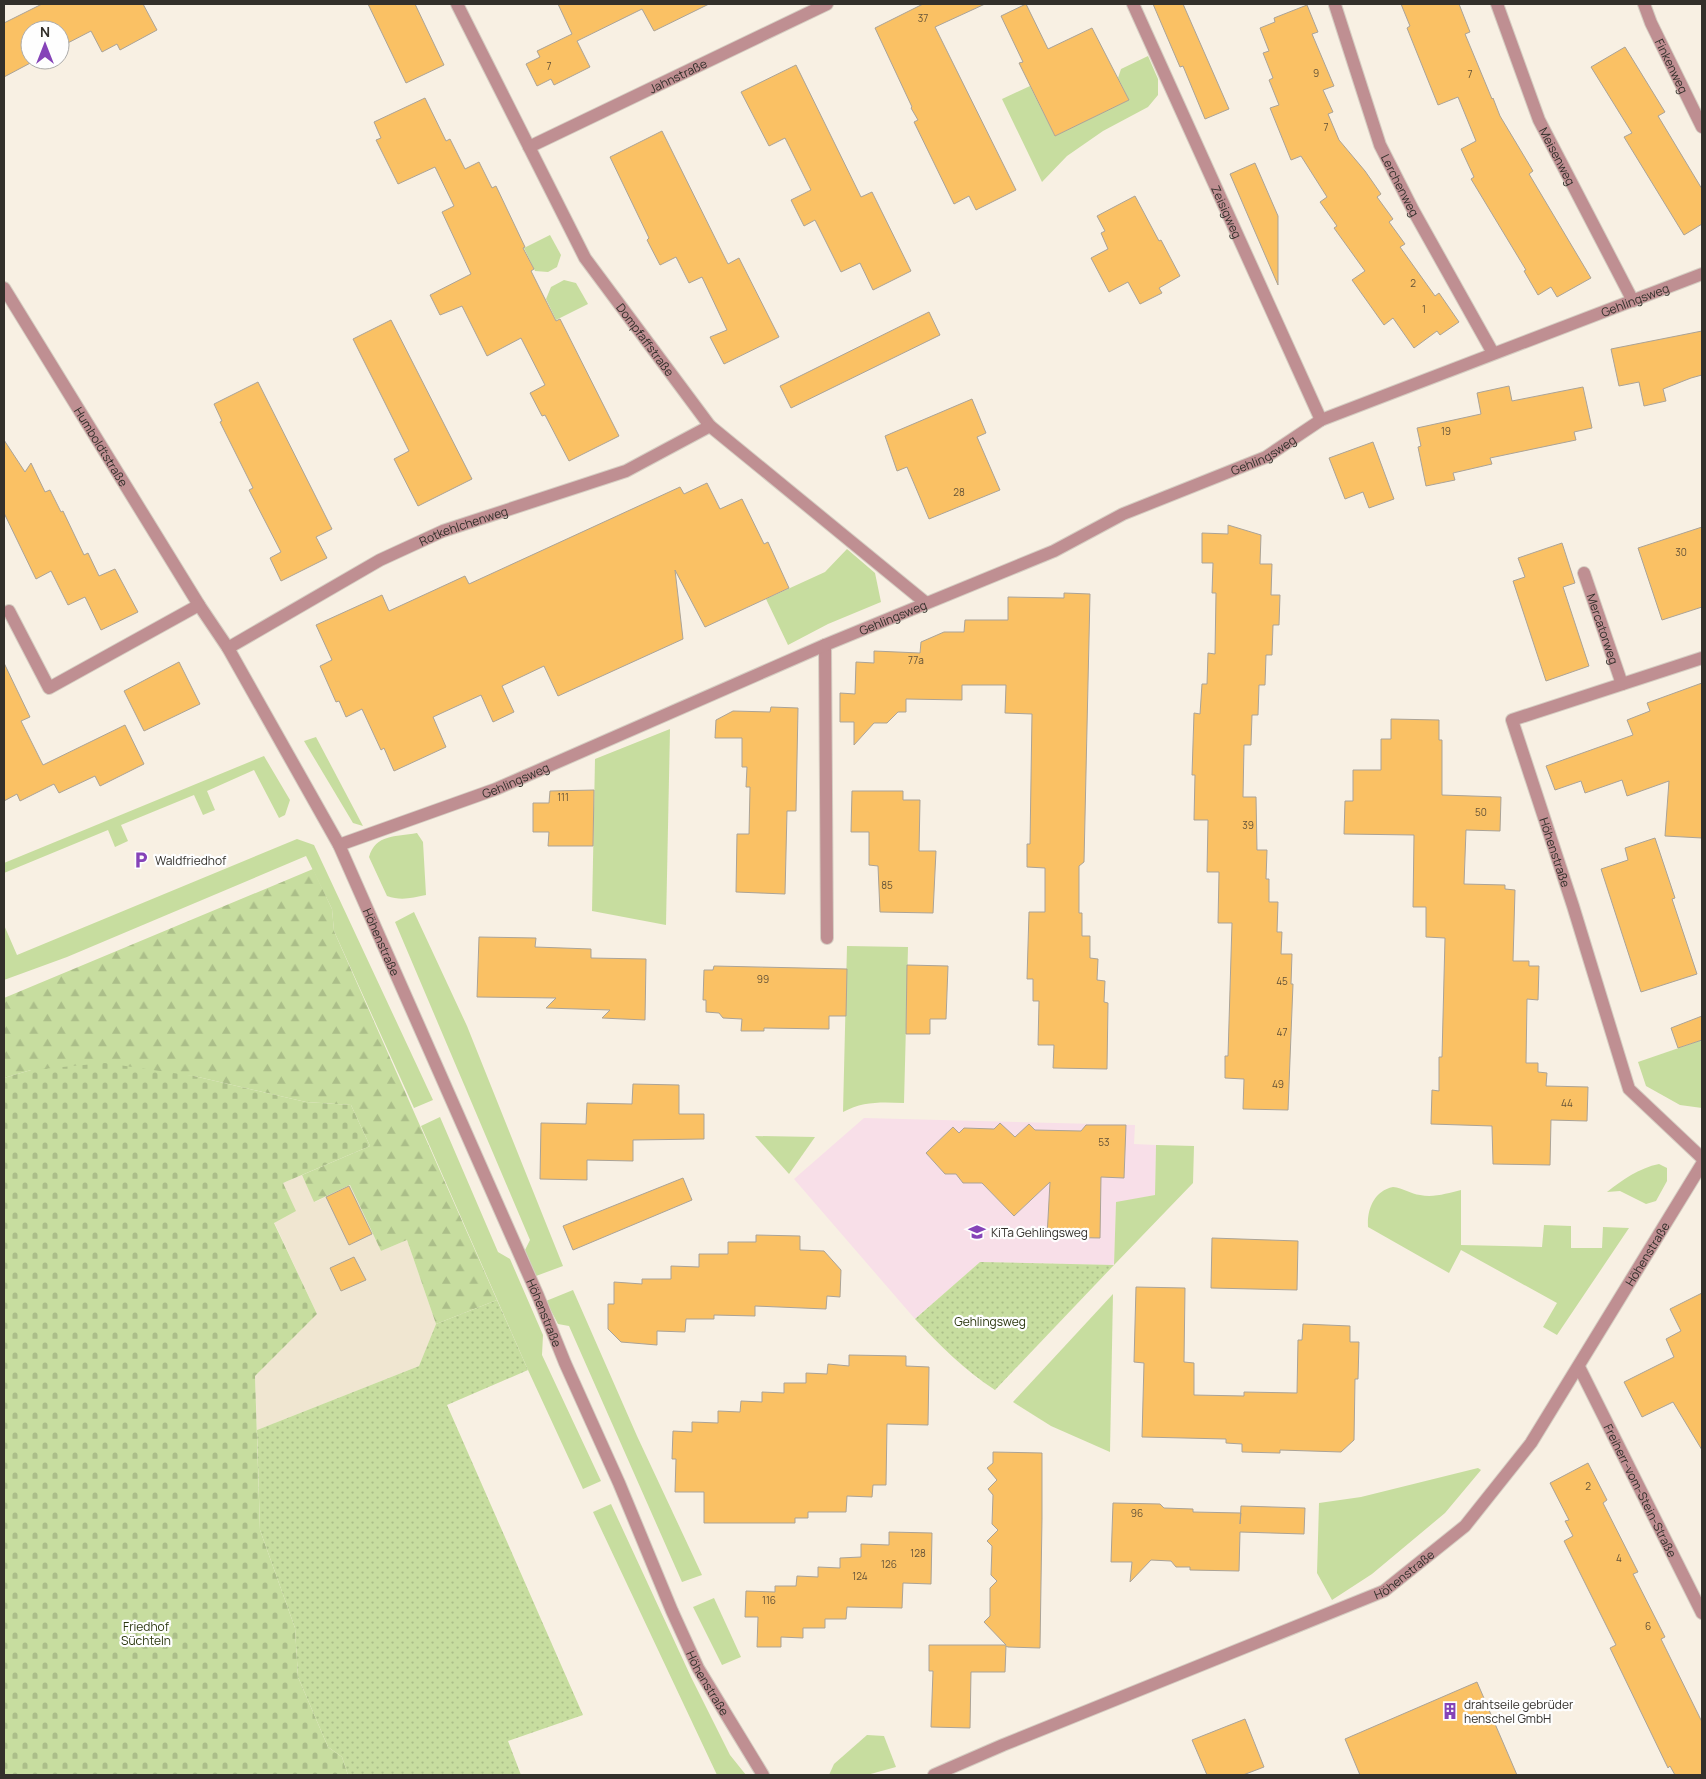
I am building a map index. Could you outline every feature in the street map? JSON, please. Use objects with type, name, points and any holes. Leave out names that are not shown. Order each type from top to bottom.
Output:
[{"type":"street","name":"Dompfaffstraße","points":[[457,4],[585,258],[710,426],[926,603]]},
{"type":"street","name":"Jahnstraße","points":[[529,147],[827,4]]},
{"type":"street","name":"Zeisigweg","points":[[1133,4],[1321,420]]},
{"type":"street","name":"Meisenweg","points":[[1498,4],[1539,120],[1633,300]]},
{"type":"street","name":"Finkenweg","points":[[1644,4],[1651,23],[1702,127]]},
{"type":"street","name":"Lerchenweg","points":[[1335,5],[1380,144],[1413,210],[1493,353]]},
{"type":"street","name":"Gehlingsweg","points":[[339,845],[496,789],[826,645],[1054,551],[1123,514],[1266,458],[1321,420],[1702,274]]},
{"type":"street","name":"Humboldtstraße","points":[[4,288],[199,605],[228,648],[339,845]]},
{"type":"street","name":"Rotkehlchenweg","points":[[228,648],[380,560],[443,531],[626,471],[710,426]]},
{"type":"street","name":"Mercatorweg","points":[[1584,573],[1622,684]]},
{"type":"street","points":[[9,611],[49,688],[199,605]]},
{"type":"street","points":[[826,645],[827,938]]},
{"type":"street","points":[[1622,684],[1702,658]]},
{"type":"street","name":"Höhenstraße","points":[[1622,684],[1512,720],[1573,906],[1629,1089],[1702,1158]]},
{"type":"street","name":"Höhenstraße","points":[[339,845],[538,1296],[565,1363],[616,1475],[672,1611],[698,1668],[764,1775]]},
{"type":"street","name":"Höhenstraße","points":[[934,1775],[1003,1745],[1384,1591],[1465,1526],[1531,1443],[1702,1164]]},
{"type":"street","name":"Freiherr-vom-Stein-Straße","points":[[1579,1367],[1702,1613]]},
{"type":"shaded area","name":"KiTa Gehlingsweg","points":[[864,1118],[1135,1125],[1134,1144],[1156,1145],[1155,1195],[1116,1203],[1114,1265],[980,1262],[915,1319],[794,1179]]},
{"type":"shaded area","points":[[302,1175],[315,1202],[350,1185],[381,1251],[407,1240],[436,1324],[419,1366],[257,1430],[255,1376],[317,1314],[274,1222],[283,1183]]},
{"type":"green space","points":[[1148,56],[1158,79],[1158,95],[1148,107],[1103,131],[1067,156],[1042,182],[1002,99],[1030,86],[1055,136],[1129,100],[1118,78],[1121,69]]},
{"type":"green space","points":[[550,235],[561,255],[557,267],[548,272],[535,271],[524,248]]},
{"type":"green space","points":[[564,280],[576,283],[588,304],[556,320],[546,299],[551,287]]},
{"type":"green space","points":[[847,549],[875,573],[881,602],[828,624],[788,645],[766,599],[825,572]]},
{"type":"green space","points":[[670,729],[666,925],[592,911],[595,759]]},
{"type":"green space","points":[[316,737],[363,826],[353,823],[304,741]]},
{"type":"green space","points":[[264,756],[290,800],[285,815],[279,818],[254,770],[207,791],[215,810],[203,815],[194,795],[121,825],[128,841],[115,847],[108,830],[4,873],[4,863]]},
{"type":"green space","points":[[417,833],[423,842],[426,895],[402,899],[387,896],[369,857],[372,850],[381,840]]},
{"type":"green space","points":[[297,839],[314,845],[433,1100],[414,1108],[334,931],[332,909],[306,856],[67,957],[4,980],[4,925],[17,955]]},
{"type":"green space","points":[[313,869],[332,909],[334,931],[497,1300],[436,1324],[407,1240],[381,1251],[350,1185],[314,1202],[302,1175],[370,1146],[351,1105],[306,1102],[194,1076],[31,1070],[4,1078],[4,998]]},
{"type":"green space","points":[[414,912],[467,1026],[563,1266],[536,1276],[525,1250],[530,1240],[395,922]]},
{"type":"green space","points":[[847,946],[908,947],[904,1103],[865,1104],[843,1112]]},
{"type":"green space","points":[[1702,1040],[1702,1108],[1680,1105],[1646,1086],[1638,1062]]},
{"type":"green space","name":"Friedhof Süchteln","points":[[105,1063],[194,1076],[306,1102],[351,1105],[370,1146],[283,1183],[296,1211],[274,1223],[317,1314],[255,1376],[260,1530],[295,1628],[298,1677],[328,1747],[342,1757],[348,1775],[4,1775],[4,1078],[31,1070]]},
{"type":"green space","points":[[440,1117],[498,1252],[510,1259],[543,1335],[542,1355],[601,1481],[583,1489],[528,1370],[421,1126]]},
{"type":"green space","points":[[755,1136],[815,1137],[789,1174]]},
{"type":"green space","points":[[1156,1145],[1194,1146],[1193,1183],[1114,1265],[1116,1202],[1155,1195]]},
{"type":"green space","points":[[1659,1164],[1667,1168],[1667,1181],[1656,1201],[1646,1204],[1620,1191],[1607,1192],[1631,1175]]},
{"type":"green space","points":[[1393,1187],[1425,1196],[1441,1195],[1461,1190],[1461,1245],[1542,1247],[1544,1225],[1571,1226],[1571,1248],[1602,1248],[1603,1227],[1629,1228],[1557,1335],[1543,1327],[1557,1303],[1461,1250],[1449,1273],[1368,1227],[1370,1207],[1376,1197],[1386,1189]]},
{"type":"green space","name":"Gehlingsweg","points":[[980,1262],[1114,1265],[995,1390],[963,1366],[915,1319]]},
{"type":"green space","points":[[573,1290],[637,1436],[702,1575],[682,1582],[569,1326],[558,1324],[546,1301]]},
{"type":"green space","points":[[1113,1294],[1110,1452],[1051,1426],[1013,1402]]},
{"type":"green space","points":[[497,1300],[528,1370],[447,1405],[583,1715],[508,1741],[521,1775],[348,1775],[342,1757],[328,1747],[298,1677],[295,1628],[260,1530],[257,1430],[419,1366],[436,1324]]},
{"type":"green space","points":[[1478,1468],[1481,1470],[1445,1513],[1372,1574],[1332,1600],[1317,1573],[1319,1503],[1361,1497]]},
{"type":"green space","points":[[611,1504],[691,1677],[730,1755],[746,1775],[717,1775],[593,1512]]},
{"type":"green space","points":[[714,1598],[741,1657],[722,1665],[693,1607]]},
{"type":"green space","points":[[867,1735],[884,1736],[896,1767],[867,1775],[829,1775],[834,1764]]},
{"type":"building","points":[[42,4],[143,4],[157,30],[120,50],[117,44],[102,52],[91,31],[70,42],[70,20],[20,20],[20,68],[4,77],[4,23]]},
{"type":"building","points":[[368,4],[415,4],[444,65],[406,83]]},
{"type":"building","points":[[558,4],[709,4],[654,31],[642,9],[577,41],[590,67],[554,85],[551,79],[537,86],[526,64],[540,57],[537,51],[572,34]]},
{"type":"building","points":[[923,4],[985,4],[935,27],[1016,190],[976,210],[969,196],[954,204],[914,122],[918,120],[875,28]]},
{"type":"building","points":[[1026,4],[1048,49],[1092,28],[1129,100],[1055,136],[1019,63],[1023,62],[1001,16]]},
{"type":"building","points":[[1153,4],[1183,4],[1229,109],[1205,119],[1183,66],[1180,67]]},
{"type":"building","points":[[1401,4],[1459,4],[1470,32],[1465,34],[1500,116],[1533,171],[1529,174],[1591,278],[1557,297],[1551,287],[1538,295],[1524,271],[1526,270],[1471,179],[1474,177],[1461,149],[1476,141],[1458,97],[1438,105],[1407,28],[1410,26]]},
{"type":"building","points":[[1307,5],[1318,32],[1312,34],[1334,86],[1323,90],[1333,112],[1328,114],[1339,140],[1381,194],[1377,197],[1393,219],[1389,222],[1405,244],[1400,247],[1435,296],[1439,293],[1459,322],[1440,335],[1437,331],[1414,348],[1393,318],[1384,325],[1352,280],[1365,271],[1334,228],[1337,226],[1320,202],[1327,197],[1301,156],[1291,160],[1270,108],[1279,105],[1269,80],[1273,78],[1263,53],[1269,51],[1260,28],[1275,22],[1274,18]]},
{"type":"building","points":[[1625,47],[1665,112],[1658,116],[1702,189],[1702,224],[1684,235],[1624,137],[1632,133],[1591,67]]},
{"type":"building","points":[[796,65],[861,197],[872,192],[911,271],[873,290],[860,263],[841,272],[815,220],[804,226],[791,200],[811,190],[785,138],[769,146],[741,92]]},
{"type":"building","points":[[425,98],[446,141],[450,139],[465,169],[479,162],[492,188],[496,186],[525,247],[523,248],[534,269],[531,271],[556,321],[560,319],[619,436],[569,461],[545,415],[542,416],[530,393],[545,385],[521,338],[487,356],[462,306],[440,315],[430,295],[471,274],[442,212],[454,206],[435,167],[398,184],[376,140],[381,138],[374,122]]},
{"type":"building","points":[[662,131],[728,264],[739,258],[779,337],[724,364],[710,337],[727,330],[702,277],[689,283],[676,257],[660,265],[610,157]]},
{"type":"building","points":[[1255,163],[1278,216],[1278,285],[1230,174]]},
{"type":"building","points":[[1135,196],[1180,276],[1159,288],[1162,293],[1140,304],[1128,282],[1109,292],[1091,258],[1108,249],[1101,233],[1105,231],[1097,216]]},
{"type":"building","points":[[929,312],[940,335],[791,408],[780,386]]},
{"type":"building","points":[[391,320],[472,479],[418,506],[394,459],[409,451],[353,339]]},
{"type":"building","points":[[1702,331],[1702,375],[1663,389],[1666,401],[1644,406],[1639,382],[1619,386],[1611,349]]},
{"type":"building","points":[[258,382],[332,529],[316,537],[327,558],[281,581],[270,558],[281,552],[249,490],[253,488],[220,422],[222,421],[214,404]]},
{"type":"building","points":[[1509,386],[1512,401],[1583,387],[1592,428],[1574,432],[1576,440],[1490,458],[1492,464],[1453,473],[1455,480],[1426,486],[1418,447],[1421,446],[1417,428],[1481,414],[1477,393]]},
{"type":"building","points":[[972,399],[986,433],[977,437],[1000,490],[929,519],[907,467],[897,471],[885,436]]},
{"type":"building","points":[[4,440],[25,472],[31,463],[45,492],[50,490],[61,512],[63,511],[84,555],[88,553],[99,576],[115,569],[138,612],[101,630],[85,597],[68,605],[51,571],[36,579],[4,513]]},
{"type":"building","points":[[1373,442],[1394,499],[1369,508],[1363,492],[1345,499],[1329,458]]},
{"type":"building","points":[[707,483],[720,509],[742,499],[764,544],[768,542],[789,588],[705,627],[675,570],[683,639],[558,696],[544,666],[502,686],[514,712],[493,722],[481,695],[433,717],[446,747],[394,771],[384,748],[381,750],[362,709],[346,717],[339,701],[336,702],[320,666],[332,660],[316,625],[382,595],[389,611],[465,576],[469,584],[680,487],[684,494]]},
{"type":"building","points":[[1228,525],[1261,535],[1260,564],[1272,564],[1271,595],[1280,595],[1279,625],[1273,625],[1272,655],[1266,655],[1265,685],[1259,685],[1258,715],[1252,715],[1251,745],[1244,745],[1243,797],[1256,797],[1257,850],[1267,850],[1266,879],[1269,879],[1269,902],[1278,902],[1277,932],[1282,932],[1281,954],[1292,954],[1291,984],[1293,984],[1288,1110],[1243,1109],[1244,1079],[1225,1078],[1225,1056],[1228,1056],[1232,923],[1218,923],[1219,872],[1207,872],[1208,820],[1194,820],[1195,775],[1192,775],[1194,713],[1200,714],[1202,684],[1207,684],[1208,653],[1215,654],[1216,593],[1212,593],[1213,563],[1202,563],[1202,533],[1228,534]]},
{"type":"building","points":[[1702,527],[1702,607],[1662,620],[1638,548]]},
{"type":"building","points":[[1562,543],[1575,583],[1563,587],[1589,666],[1546,681],[1513,581],[1525,577],[1518,558]]},
{"type":"building","points":[[1064,593],[1090,594],[1084,862],[1079,866],[1079,913],[1082,913],[1082,936],[1090,936],[1090,958],[1098,959],[1097,980],[1105,981],[1104,1002],[1108,1003],[1107,1069],[1053,1068],[1054,1045],[1038,1045],[1039,1001],[1033,1001],[1033,979],[1027,979],[1029,912],[1045,912],[1045,868],[1027,867],[1027,844],[1030,844],[1032,714],[1005,713],[1006,685],[962,685],[962,700],[906,699],[906,712],[898,712],[887,723],[874,723],[854,745],[854,722],[840,722],[840,693],[855,694],[856,662],[874,663],[874,651],[920,653],[921,642],[944,632],[964,632],[965,620],[1008,620],[1008,597],[1064,598]]},
{"type":"building","points":[[179,662],[200,704],[144,731],[124,691]]},
{"type":"building","points":[[4,663],[30,717],[21,721],[43,765],[125,725],[144,764],[100,786],[95,776],[59,793],[54,784],[20,801],[17,794],[4,801]]},
{"type":"building","points":[[1702,683],[1702,838],[1665,836],[1669,781],[1627,796],[1622,780],[1585,793],[1581,781],[1555,790],[1546,766],[1633,735],[1627,720],[1650,711],[1647,703]]},
{"type":"building","points":[[771,707],[798,708],[796,811],[787,811],[785,894],[736,892],[737,834],[749,834],[750,787],[746,787],[747,767],[742,767],[742,738],[715,738],[716,720],[733,711],[770,712]]},
{"type":"building","points":[[1391,719],[1439,720],[1439,740],[1442,740],[1442,795],[1501,797],[1500,831],[1466,830],[1464,884],[1505,885],[1505,889],[1515,890],[1513,961],[1529,961],[1529,966],[1539,966],[1538,1000],[1527,999],[1526,1063],[1538,1063],[1538,1072],[1547,1073],[1546,1086],[1588,1087],[1587,1121],[1551,1120],[1550,1165],[1493,1164],[1492,1126],[1431,1124],[1432,1090],[1439,1091],[1439,1057],[1442,1057],[1445,938],[1426,937],[1426,907],[1413,907],[1414,835],[1344,834],[1345,801],[1353,801],[1353,770],[1381,770],[1381,739],[1391,739]]},
{"type":"building","points":[[594,790],[593,846],[548,846],[549,832],[533,832],[533,803],[549,803],[550,791]]},
{"type":"building","points":[[852,791],[903,791],[903,800],[920,800],[919,851],[936,851],[933,913],[880,912],[878,866],[869,865],[869,832],[851,832]]},
{"type":"building","points":[[1655,838],[1675,898],[1672,899],[1697,974],[1641,992],[1601,869],[1628,860],[1625,848]]},
{"type":"building","points":[[479,937],[536,938],[535,947],[591,949],[591,958],[646,959],[645,1020],[602,1018],[610,1010],[546,1008],[556,998],[477,997]]},
{"type":"building","points":[[907,965],[948,966],[946,1019],[930,1019],[930,1034],[906,1034]]},
{"type":"building","points":[[714,966],[847,969],[846,1016],[829,1016],[829,1029],[764,1028],[764,1031],[741,1031],[742,1019],[723,1018],[719,1013],[706,1012],[706,1000],[703,1000],[704,970],[713,970]]},
{"type":"building","points":[[1702,1016],[1702,1040],[1678,1048],[1671,1028]]},
{"type":"building","points":[[633,1084],[679,1085],[679,1114],[704,1114],[704,1139],[633,1140],[633,1161],[587,1160],[587,1180],[540,1179],[541,1123],[586,1124],[587,1103],[632,1104]]},
{"type":"building","points":[[1000,1123],[1015,1137],[1029,1124],[1035,1130],[1081,1131],[1086,1125],[1126,1125],[1124,1178],[1101,1177],[1100,1238],[1047,1237],[1050,1182],[1014,1216],[982,1183],[963,1183],[956,1174],[945,1174],[926,1153],[953,1127],[959,1133],[964,1128],[994,1129]]},
{"type":"building","points":[[683,1178],[692,1200],[573,1250],[563,1226]]},
{"type":"building","points":[[349,1186],[372,1234],[349,1245],[326,1197]]},
{"type":"building","points":[[756,1235],[800,1236],[800,1250],[824,1251],[841,1270],[840,1297],[827,1296],[826,1309],[755,1306],[755,1316],[714,1315],[714,1319],[686,1319],[685,1332],[657,1331],[657,1345],[621,1342],[608,1329],[608,1304],[614,1304],[614,1282],[642,1284],[642,1279],[671,1279],[671,1266],[699,1267],[699,1254],[728,1254],[728,1242],[756,1242]]},
{"type":"building","points":[[1212,1238],[1298,1241],[1297,1290],[1211,1288]]},
{"type":"building","points":[[354,1257],[366,1280],[341,1291],[330,1268]]},
{"type":"building","points":[[1136,1287],[1185,1288],[1184,1362],[1194,1363],[1194,1395],[1244,1396],[1244,1392],[1297,1393],[1298,1340],[1302,1340],[1303,1324],[1350,1326],[1350,1342],[1359,1342],[1358,1379],[1355,1379],[1354,1440],[1341,1452],[1280,1450],[1280,1453],[1242,1452],[1242,1444],[1226,1443],[1226,1439],[1142,1437],[1144,1363],[1134,1362]]},
{"type":"building","points":[[1702,1293],[1702,1450],[1673,1402],[1642,1417],[1624,1382],[1674,1357],[1666,1339],[1681,1331],[1670,1309]]},
{"type":"building","points":[[849,1355],[906,1356],[906,1366],[929,1367],[928,1425],[887,1424],[886,1485],[873,1485],[872,1497],[847,1496],[846,1512],[808,1512],[808,1518],[795,1518],[795,1523],[704,1523],[704,1492],[675,1492],[676,1459],[672,1459],[673,1431],[692,1432],[692,1422],[718,1423],[718,1411],[740,1412],[741,1401],[762,1402],[762,1392],[784,1393],[784,1383],[806,1383],[806,1373],[827,1374],[828,1364],[849,1366]]},
{"type":"building","points":[[993,1452],[1042,1453],[1040,1648],[1006,1646],[1005,1672],[971,1672],[970,1728],[931,1727],[933,1671],[929,1671],[929,1645],[1006,1645],[984,1622],[990,1616],[990,1588],[997,1581],[991,1575],[992,1546],[987,1541],[998,1530],[992,1524],[993,1495],[988,1489],[997,1480],[987,1468],[993,1463]]},
{"type":"building","points":[[1588,1463],[1607,1500],[1603,1503],[1638,1572],[1633,1574],[1665,1637],[1661,1639],[1702,1722],[1702,1775],[1675,1775],[1670,1766],[1668,1768],[1610,1648],[1616,1645],[1564,1541],[1573,1536],[1565,1521],[1569,1520],[1550,1483]]},
{"type":"building","points":[[1113,1503],[1160,1504],[1164,1508],[1193,1509],[1193,1512],[1241,1513],[1241,1506],[1305,1508],[1304,1534],[1240,1532],[1239,1571],[1190,1570],[1190,1567],[1176,1567],[1171,1561],[1151,1560],[1130,1582],[1132,1562],[1111,1562]]},
{"type":"building","points":[[889,1532],[932,1533],[931,1584],[903,1583],[902,1608],[847,1607],[846,1619],[825,1619],[825,1628],[803,1628],[803,1638],[781,1637],[781,1647],[757,1647],[758,1617],[745,1617],[746,1591],[775,1592],[775,1586],[796,1586],[797,1576],[818,1577],[818,1567],[840,1568],[840,1558],[861,1557],[861,1544],[889,1545]]},
{"type":"building","name":"drahtseile gebrüder henschel GmbH","points":[[1477,1682],[1517,1775],[1360,1775],[1345,1739]]},
{"type":"building","points":[[1245,1719],[1264,1767],[1243,1775],[1207,1775],[1192,1740]]},
{"type":"place","name":"Waldfriedhof","points":[[141,860]]},
{"type":"place","name":"KiTa Gehlingsweg","points":[[977,1232]]},
{"type":"place","name":"drahtseile gebrüder henschel GmbH","points":[[1450,1711]]}]
